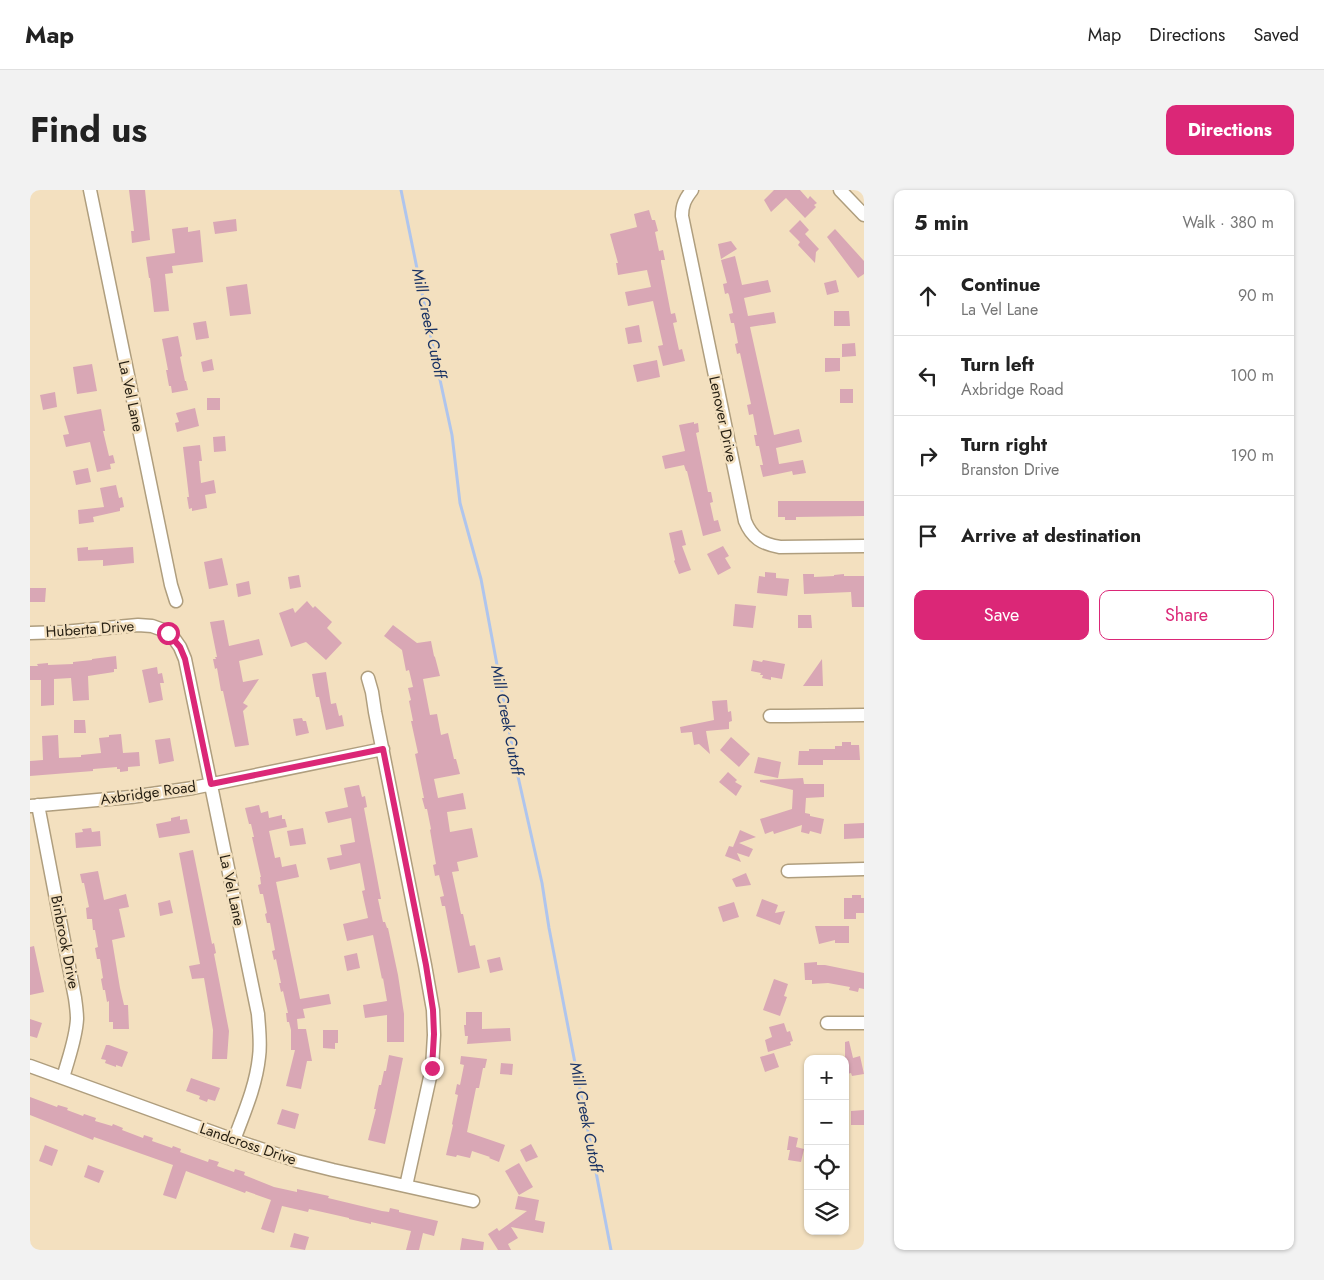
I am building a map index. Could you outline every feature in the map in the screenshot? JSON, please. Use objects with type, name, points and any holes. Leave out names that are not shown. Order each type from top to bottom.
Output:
[{"type":"street","name":"La Vel Lane","points":[[90,190],[171,585],[176,600]]},
{"type":"street","name":"Lenover Drive","points":[[692,190],[682,207],[682,216],[726,434],[748,529],[753,536],[771,546],[864,546]]},
{"type":"street","points":[[844,191],[864,216]]},
{"type":"street","name":"Huberta Drive","points":[[30,633],[138,625],[152,626],[163,630],[175,641]]},
{"type":"street","name":"La Vel Lane","points":[[175,641],[185,659],[258,1014],[260,1040],[258,1068],[253,1089],[234,1140]]},
{"type":"street","points":[[368,678],[426,965],[433,1010],[432,1068],[406,1186]]},
{"type":"street","points":[[770,716],[864,715]]},
{"type":"street","name":"Axbridge Road","points":[[34,805],[131,797],[192,788],[383,749]]},
{"type":"street","name":"Binbrook Drive","points":[[34,805],[75,998],[76,1028],[63,1078]]},
{"type":"street","points":[[788,871],[864,869]]},
{"type":"street","points":[[827,1022],[864,1023]]},
{"type":"street","name":"Landcross Drive","points":[[30,1066],[297,1161],[473,1201]]},
{"type":"building","points":[[129,190],[145,190],[150,240],[132,243],[131,231],[134,231]]},
{"type":"building","points":[[774,190],[800,190],[808,199],[810,196],[817,203],[814,205],[816,207],[805,218],[786,198],[771,212],[764,200]]},
{"type":"building","points":[[649,210],[652,220],[655,220],[658,231],[655,232],[659,251],[663,250],[665,260],[661,260],[661,262],[671,314],[675,313],[677,322],[673,323],[679,350],[682,349],[685,361],[663,366],[658,346],[663,345],[653,301],[628,306],[625,292],[651,287],[647,270],[618,275],[616,263],[618,263],[610,234],[637,227],[634,214]]},
{"type":"building","points":[[236,219],[237,231],[215,234],[213,222]]},
{"type":"building","points":[[800,220],[809,230],[805,234],[819,249],[816,252],[815,263],[798,245],[800,242],[789,231]]},
{"type":"building","points":[[188,227],[188,232],[200,230],[203,262],[172,266],[173,273],[165,274],[169,311],[154,312],[146,257],[175,253],[172,229]]},
{"type":"building","points":[[835,229],[864,261],[864,274],[858,278],[827,237]]},
{"type":"building","points":[[731,241],[737,249],[721,259],[718,244]]},
{"type":"building","points":[[735,256],[742,285],[768,280],[771,292],[744,298],[748,316],[774,312],[776,323],[750,327],[774,435],[799,429],[802,442],[776,448],[779,464],[803,460],[806,473],[793,475],[792,471],[763,477],[760,465],[763,465],[759,446],[756,446],[754,435],[757,435],[753,414],[749,415],[747,405],[751,404],[740,353],[737,354],[735,344],[738,343],[734,323],[731,323],[729,314],[733,313],[729,295],[728,293],[725,294],[723,284],[727,283],[721,260]]},
{"type":"building","points":[[836,280],[839,292],[827,295],[824,283]]},
{"type":"building","points":[[247,284],[251,314],[230,316],[226,287]]},
{"type":"building","points":[[834,311],[849,311],[850,326],[834,326]]},
{"type":"building","points":[[206,321],[209,338],[196,340],[193,323]]},
{"type":"building","points":[[639,325],[642,342],[628,344],[625,328]]},
{"type":"building","points":[[178,336],[182,356],[180,357],[188,390],[172,393],[166,370],[168,370],[162,339]]},
{"type":"building","points":[[855,343],[856,356],[842,357],[842,344]]},
{"type":"building","points":[[825,358],[840,358],[840,371],[825,372]]},
{"type":"building","points":[[212,359],[214,370],[203,372],[201,362]]},
{"type":"building","points":[[657,360],[660,377],[637,382],[633,365]]},
{"type":"building","points":[[92,364],[97,391],[77,394],[73,367]]},
{"type":"building","points":[[840,389],[853,389],[853,403],[840,403]]},
{"type":"building","points":[[55,392],[57,407],[43,410],[40,395]]},
{"type":"building","points":[[207,398],[220,398],[220,410],[207,410]]},
{"type":"building","points":[[195,408],[199,426],[177,432],[175,423],[179,422],[176,413]]},
{"type":"building","points":[[101,409],[105,431],[103,431],[109,456],[113,455],[115,463],[110,464],[111,469],[97,472],[90,442],[66,447],[63,435],[69,434],[64,416]]},
{"type":"building","points":[[694,422],[694,424],[698,423],[699,432],[696,433],[708,492],[711,492],[713,502],[710,503],[714,521],[718,520],[721,531],[703,536],[684,465],[665,469],[662,456],[685,451],[679,425]]},
{"type":"building","points":[[225,436],[226,451],[214,452],[213,437]]},
{"type":"building","points":[[200,445],[202,461],[199,461],[201,483],[214,480],[216,493],[205,495],[207,508],[192,511],[192,508],[189,509],[187,497],[189,497],[183,447]]},
{"type":"building","points":[[88,468],[91,482],[76,485],[73,471]]},
{"type":"building","points":[[116,485],[119,498],[122,497],[124,507],[120,508],[120,511],[93,517],[94,522],[79,524],[78,510],[104,507],[100,488]]},
{"type":"building","points":[[778,501],[864,501],[864,516],[796,517],[796,520],[785,520],[785,517],[778,517]]},
{"type":"building","points":[[682,530],[686,545],[682,546],[691,570],[679,574],[674,561],[669,533]]},
{"type":"building","points":[[723,546],[729,556],[725,558],[731,568],[718,575],[707,554]]},
{"type":"building","points":[[88,547],[88,550],[133,547],[134,563],[103,566],[103,560],[78,561],[77,548]]},
{"type":"building","points":[[222,558],[228,585],[209,589],[204,562]]},
{"type":"building","points":[[765,572],[776,573],[776,578],[789,579],[787,596],[757,593],[759,576],[765,577]]},
{"type":"building","points":[[803,574],[814,574],[814,577],[844,574],[844,576],[864,576],[864,607],[852,607],[851,592],[804,594]]},
{"type":"building","points":[[299,575],[301,587],[290,589],[288,577]]},
{"type":"building","points":[[249,581],[251,594],[238,597],[236,584]]},
{"type":"building","points":[[30,588],[46,588],[45,602],[30,602]]},
{"type":"building","points":[[307,601],[313,608],[315,606],[332,622],[327,628],[342,643],[326,660],[306,642],[291,647],[279,613],[293,608],[295,613]]},
{"type":"building","points":[[735,604],[756,606],[753,628],[733,626]]},
{"type":"building","points":[[798,615],[811,615],[812,628],[798,628]]},
{"type":"building","points":[[224,620],[229,646],[259,639],[263,655],[239,661],[243,682],[259,679],[243,703],[248,706],[243,711],[249,745],[235,747],[223,691],[221,691],[217,668],[215,669],[213,659],[217,657],[210,622]]},
{"type":"building","points":[[393,625],[417,643],[431,641],[440,676],[423,679],[430,715],[437,714],[441,735],[448,733],[454,759],[456,759],[460,774],[434,779],[438,798],[463,793],[466,809],[447,812],[450,832],[472,828],[478,857],[457,862],[459,871],[452,872],[470,946],[475,945],[480,968],[458,973],[445,906],[442,906],[440,897],[444,896],[439,875],[435,876],[433,865],[436,864],[431,829],[427,809],[425,809],[422,798],[424,798],[415,754],[418,753],[411,721],[413,721],[408,688],[413,687],[409,670],[406,671],[402,650],[384,636]]},
{"type":"building","points":[[116,656],[117,669],[114,669],[114,672],[88,676],[89,700],[73,701],[71,678],[54,679],[54,705],[41,706],[41,680],[30,680],[30,666],[48,663],[48,665],[73,664],[73,662]]},
{"type":"building","points":[[822,659],[823,686],[803,686]]},
{"type":"building","points":[[753,660],[785,664],[782,679],[771,677],[771,680],[762,678],[763,675],[760,675],[761,673],[751,671]]},
{"type":"building","points":[[157,667],[158,674],[162,673],[164,683],[160,683],[163,700],[149,703],[142,670]]},
{"type":"building","points":[[326,672],[331,704],[336,703],[339,716],[342,715],[344,726],[326,730],[319,697],[316,697],[312,674]]},
{"type":"building","points":[[727,700],[728,712],[731,711],[732,721],[729,722],[729,729],[706,731],[710,754],[699,744],[694,745],[692,732],[681,733],[680,727],[714,720],[712,701]]},
{"type":"building","points":[[302,718],[303,721],[306,721],[309,733],[296,736],[293,719]]},
{"type":"building","points":[[74,720],[85,720],[86,733],[74,733]]},
{"type":"building","points":[[121,734],[123,753],[139,752],[140,766],[128,767],[128,771],[120,772],[120,769],[117,769],[117,767],[93,769],[93,771],[30,776],[30,761],[43,760],[42,736],[58,735],[59,758],[81,757],[81,755],[101,753],[99,738]]},
{"type":"building","points":[[731,737],[750,754],[739,767],[720,750]]},
{"type":"building","points":[[170,738],[174,761],[159,764],[155,740]]},
{"type":"building","points":[[842,742],[851,742],[851,745],[859,745],[860,760],[823,760],[823,765],[798,765],[799,751],[835,749],[835,746],[842,746]]},
{"type":"building","points":[[758,757],[781,762],[778,778],[754,773]]},
{"type":"building","points":[[728,772],[737,780],[735,782],[742,786],[736,796],[719,782]]},
{"type":"building","points":[[803,778],[804,784],[824,784],[824,797],[806,798],[805,813],[824,819],[821,834],[810,831],[809,834],[801,832],[802,825],[774,834],[773,831],[765,834],[760,819],[792,809],[793,790],[760,782],[760,780]]},
{"type":"building","points":[[359,785],[362,797],[365,796],[367,807],[364,808],[381,899],[378,899],[383,922],[385,922],[388,928],[398,975],[404,1014],[404,1042],[387,1042],[387,1015],[365,1018],[363,1005],[387,1001],[373,935],[347,941],[343,924],[368,918],[362,891],[365,890],[360,863],[330,870],[327,858],[342,855],[340,845],[355,842],[351,818],[328,823],[325,812],[348,807],[344,788]]},
{"type":"building","points":[[259,805],[261,813],[268,811],[269,818],[282,815],[282,819],[285,819],[287,827],[269,831],[275,858],[280,857],[282,867],[296,864],[299,877],[276,882],[300,999],[329,994],[331,1004],[303,1009],[305,1018],[297,1019],[298,1029],[306,1029],[312,1061],[307,1061],[301,1089],[286,1086],[295,1050],[291,1050],[291,1030],[289,1022],[287,1022],[286,1013],[288,1013],[283,991],[281,992],[279,983],[281,983],[276,959],[274,960],[272,951],[275,950],[270,923],[267,923],[263,894],[260,894],[258,885],[261,884],[261,877],[251,824],[249,824],[245,808]]},
{"type":"building","points":[[180,816],[180,820],[187,819],[190,833],[159,838],[156,824],[171,821],[171,818]]},
{"type":"building","points":[[864,823],[864,838],[844,839],[844,824]]},
{"type":"building","points":[[91,828],[92,832],[100,831],[101,846],[76,848],[75,833],[83,832],[82,829]]},
{"type":"building","points":[[303,828],[306,844],[290,846],[287,831]]},
{"type":"building","points":[[740,830],[756,837],[739,843],[753,849],[749,857],[737,853],[741,862],[725,856],[729,846],[733,847]]},
{"type":"building","points":[[193,850],[212,944],[214,943],[216,953],[214,954],[229,1031],[227,1059],[212,1059],[213,1030],[204,978],[192,979],[189,966],[200,964],[179,853]]},
{"type":"building","points":[[98,871],[104,900],[126,894],[129,907],[119,909],[125,937],[112,940],[124,1005],[128,1005],[129,1029],[113,1029],[113,1022],[109,1022],[109,1001],[107,1002],[105,990],[103,990],[100,959],[97,959],[95,948],[98,947],[95,930],[93,930],[92,919],[87,919],[86,908],[89,907],[80,874]]},
{"type":"building","points":[[746,873],[751,885],[736,887],[732,879]]},
{"type":"building","points":[[852,895],[861,895],[861,898],[864,898],[864,913],[856,913],[856,919],[844,919],[844,898],[852,898]]},
{"type":"building","points":[[762,899],[778,905],[775,913],[785,911],[780,925],[756,916]]},
{"type":"building","points":[[170,900],[173,913],[160,916],[158,903]]},
{"type":"building","points":[[734,902],[739,917],[723,922],[718,907]]},
{"type":"building","points":[[815,926],[849,926],[849,943],[835,943],[835,940],[819,944]]},
{"type":"building","points":[[34,946],[44,992],[30,995],[30,947]]},
{"type":"building","points":[[357,953],[360,968],[347,971],[344,956]]},
{"type":"building","points":[[500,957],[503,970],[490,973],[487,960]]},
{"type":"building","points":[[817,962],[817,965],[864,973],[864,989],[859,988],[858,992],[849,990],[850,987],[828,983],[812,984],[812,980],[805,980],[804,963]]},
{"type":"building","points":[[774,979],[788,984],[784,996],[787,997],[780,1016],[763,1010]]},
{"type":"building","points":[[466,1012],[482,1012],[482,1029],[510,1028],[511,1041],[467,1044],[468,1036],[465,1036],[464,1025],[466,1025]]},
{"type":"building","points":[[30,1019],[42,1023],[37,1038],[30,1036]]},
{"type":"building","points":[[784,1023],[787,1032],[790,1031],[793,1041],[790,1042],[791,1045],[768,1052],[765,1040],[772,1037],[769,1027]]},
{"type":"building","points":[[323,1030],[338,1030],[338,1043],[335,1043],[335,1049],[323,1048]]},
{"type":"building","points":[[849,1041],[853,1058],[860,1056],[864,1074],[852,1076],[851,1073],[849,1074],[849,1055],[845,1055],[845,1042]]},
{"type":"building","points":[[106,1045],[128,1052],[122,1067],[105,1063],[106,1060],[101,1059]]},
{"type":"building","points":[[774,1053],[779,1067],[765,1072],[760,1057]]},
{"type":"building","points":[[389,1055],[403,1058],[385,1144],[368,1140],[376,1109],[374,1109],[379,1085],[381,1085],[384,1071],[386,1071]]},
{"type":"building","points":[[461,1056],[487,1059],[479,1088],[476,1088],[467,1132],[505,1145],[499,1162],[472,1151],[470,1158],[446,1155],[458,1095],[455,1094],[457,1084],[460,1085],[464,1065],[460,1064]]},
{"type":"building","points":[[501,1063],[513,1064],[512,1075],[500,1074]]},
{"type":"building","points":[[191,1078],[220,1088],[215,1101],[208,1099],[207,1102],[199,1099],[200,1096],[186,1091]]},
{"type":"building","points":[[30,1097],[57,1107],[58,1105],[68,1108],[67,1110],[83,1116],[84,1114],[96,1118],[95,1121],[112,1126],[113,1124],[123,1128],[122,1130],[143,1138],[144,1135],[153,1138],[152,1141],[181,1149],[180,1152],[208,1162],[209,1159],[219,1162],[217,1166],[234,1172],[235,1169],[245,1172],[244,1175],[274,1187],[297,1192],[297,1189],[329,1196],[328,1198],[382,1211],[389,1212],[390,1208],[399,1210],[399,1212],[438,1221],[434,1236],[423,1233],[419,1250],[406,1250],[411,1231],[371,1222],[371,1224],[309,1209],[308,1212],[282,1206],[274,1233],[261,1229],[271,1200],[246,1191],[245,1193],[186,1171],[176,1199],[163,1195],[173,1165],[94,1137],[93,1140],[30,1115]]},
{"type":"building","points":[[282,1109],[299,1114],[295,1129],[277,1124]]},
{"type":"building","points":[[864,1110],[864,1125],[851,1125],[851,1111]]},
{"type":"building","points":[[789,1136],[798,1138],[796,1147],[804,1149],[801,1162],[788,1160],[790,1150],[787,1150]]},
{"type":"building","points":[[531,1144],[538,1157],[526,1162],[520,1150]]},
{"type":"building","points":[[45,1145],[58,1150],[52,1166],[39,1161]]},
{"type":"building","points":[[519,1163],[533,1187],[519,1195],[505,1171]]},
{"type":"building","points":[[88,1165],[104,1171],[99,1183],[84,1177]]},
{"type":"building","points":[[518,1196],[539,1200],[535,1220],[545,1222],[543,1233],[511,1227],[518,1238],[508,1244],[511,1250],[498,1250],[488,1234],[497,1228],[499,1231],[527,1211],[515,1209]]},
{"type":"building","points":[[294,1233],[309,1237],[305,1250],[290,1247]]},
{"type":"building","points":[[462,1238],[484,1242],[483,1250],[460,1250]]},
{"type":"waterway","name":"Mill Creek Cutoff","points":[[401,190],[452,435],[460,503],[481,579],[517,772],[542,883],[611,1250]]},
{"type":"route","points":[[168,633],[180,647],[185,659],[211,784],[383,749],[426,965],[433,1010],[432,1068]]}]
